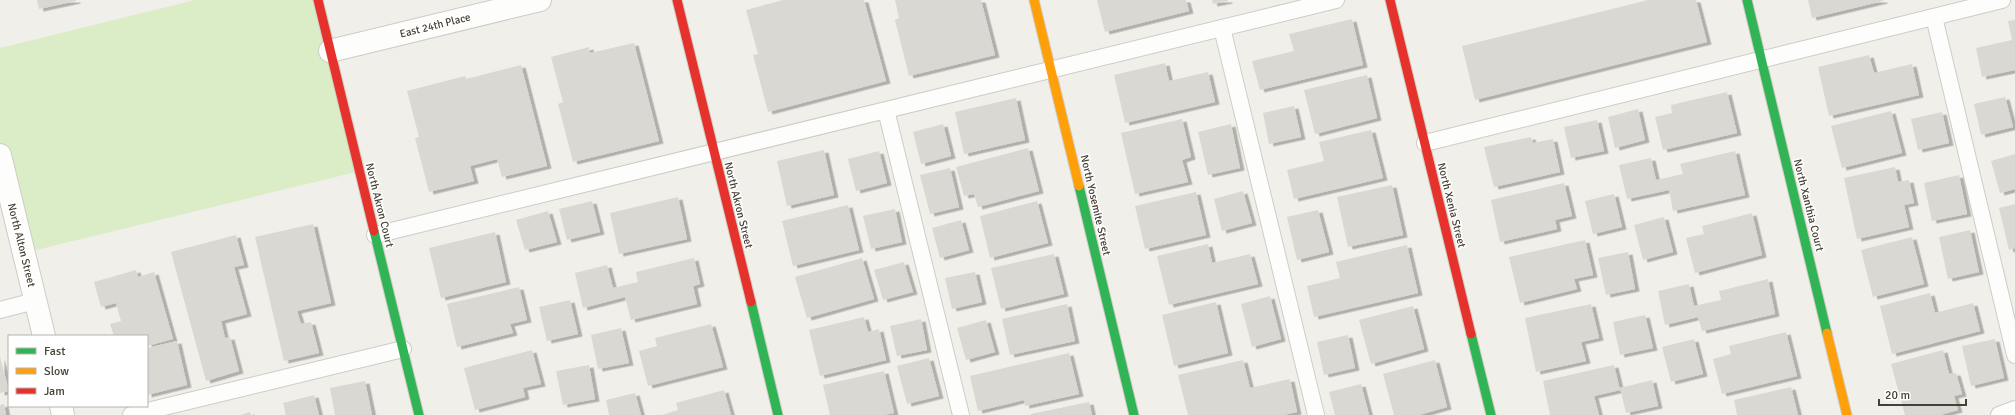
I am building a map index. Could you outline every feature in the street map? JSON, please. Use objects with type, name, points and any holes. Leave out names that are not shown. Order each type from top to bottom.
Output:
[{"type":"street","name":"North Akron Court","points":[[318,0],[419,415]]},
{"type":"street","name":"East 24th Place","points":[[330,51],[540,0]]},
{"type":"street","name":"North Akron Street","points":[[677,0],[778,415]]},
{"type":"street","name":"North Yosemite Street","points":[[1034,0],[1134,415]]},
{"type":"street","name":"North Xenia Street","points":[[1390,0],[1491,415]]},
{"type":"street","name":"North Xanthia Court","points":[[1747,0],[1847,415]]},
{"type":"street","name":"North Alton Street","points":[[0,155],[44,335]]},
{"type":"lane","points":[[375,235],[1336,0]]},
{"type":"lane","points":[[1424,143],[2002,0]]},
{"type":"lane","points":[[1934,17],[2015,355]]},
{"type":"lane","points":[[1222,28],[1316,415]]},
{"type":"lane","points":[[886,110],[961,415]]},
{"type":"lane","points":[[0,310],[36,301]]},
{"type":"lane","points":[[130,415],[403,349]]},
{"type":"lane","points":[[1999,415],[2015,409]]},
{"type":"green space","points":[[195,0],[318,0],[360,171],[24,253],[0,155],[0,48]]},
{"type":"building","points":[[37,0],[76,0],[76,1],[39,9]]},
{"type":"building","points":[[783,0],[864,0],[886,81],[768,112],[753,55],[758,54],[746,10]]},
{"type":"building","points":[[895,0],[981,0],[995,55],[909,76],[895,20],[899,18]]},
{"type":"building","points":[[1097,0],[1186,0],[1189,11],[1105,32]]},
{"type":"building","points":[[1212,0],[1228,0],[1228,1],[1213,4]]},
{"type":"building","points":[[1648,0],[1696,0],[1707,42],[1475,100],[1462,46]]},
{"type":"building","points":[[1808,0],[1883,0],[1883,1],[1812,18]]},
{"type":"building","points":[[1352,19],[1363,65],[1260,90],[1252,61],[1294,51],[1289,34]]},
{"type":"building","points":[[2015,20],[2015,70],[1982,77],[1976,48],[2012,40],[2008,21]]},
{"type":"building","points":[[634,43],[659,141],[573,162],[558,104],[563,102],[551,57],[589,47],[590,53]]},
{"type":"building","points":[[1869,55],[1874,73],[1912,64],[1919,95],[1829,116],[1818,67]]},
{"type":"building","points":[[1165,63],[1169,81],[1208,72],[1215,102],[1125,123],[1114,75]]},
{"type":"building","points":[[521,65],[547,166],[502,177],[497,159],[470,166],[474,181],[429,192],[415,138],[419,137],[407,91],[465,76],[466,79]]},
{"type":"building","points":[[1367,75],[1377,118],[1315,134],[1304,90]]},
{"type":"building","points":[[1727,92],[1737,133],[1663,150],[1655,117],[1672,113],[1671,105]]},
{"type":"building","points":[[2005,97],[2013,127],[1981,135],[1974,104]]},
{"type":"building","points":[[1016,98],[1025,140],[964,154],[955,112]]},
{"type":"building","points":[[1294,106],[1301,137],[1269,144],[1263,113]]},
{"type":"building","points":[[1638,109],[1645,140],[1615,148],[1608,117]]},
{"type":"building","points":[[1891,111],[1902,153],[1842,168],[1831,126]]},
{"type":"building","points":[[1942,112],[1949,143],[1918,150],[1911,119]]},
{"type":"building","points":[[1182,119],[1191,157],[1182,160],[1188,182],[1135,194],[1121,133]]},
{"type":"building","points":[[1597,120],[1604,151],[1571,158],[1564,127]]},
{"type":"building","points":[[943,124],[951,156],[921,164],[913,132]]},
{"type":"building","points":[[1231,124],[1240,168],[1208,175],[1198,132]]},
{"type":"building","points":[[1371,130],[1383,178],[1294,199],[1287,170],[1324,161],[1319,142]]},
{"type":"building","points":[[1531,137],[1533,143],[1553,139],[1560,172],[1494,187],[1484,147]]},
{"type":"building","points":[[1028,148],[1039,191],[978,207],[974,194],[964,196],[956,167]]},
{"type":"building","points":[[824,150],[834,195],[787,206],[777,161]]},
{"type":"building","points":[[879,151],[887,183],[856,191],[848,159]]},
{"type":"building","points":[[1735,151],[1745,195],[1673,211],[1669,190],[1627,199],[1619,165],[1651,158],[1656,180],[1683,174],[1680,164]]},
{"type":"building","points":[[2015,154],[2015,189],[2000,193],[1991,161]]},
{"type":"building","points":[[1895,167],[1898,182],[1909,180],[1914,203],[1904,205],[1909,227],[1857,239],[1844,178]]},
{"type":"building","points":[[950,168],[959,207],[930,214],[920,175]]},
{"type":"building","points":[[1959,175],[1967,214],[1932,221],[1924,183]]},
{"type":"building","points":[[1564,183],[1572,216],[1555,220],[1557,229],[1500,242],[1491,200]]},
{"type":"building","points":[[1392,185],[1403,235],[1348,247],[1337,197]]},
{"type":"building","points":[[1243,191],[1252,223],[1222,231],[1214,199]]},
{"type":"building","points":[[1196,192],[1206,235],[1145,249],[1135,206]]},
{"type":"building","points":[[1614,194],[1622,227],[1593,234],[1585,201]]},
{"type":"building","points":[[678,197],[687,239],[619,254],[610,213]]},
{"type":"building","points":[[592,201],[600,232],[567,240],[559,209]]},
{"type":"building","points":[[1037,201],[1048,243],[990,258],[980,216]]},
{"type":"building","points":[[2015,204],[2015,248],[2009,250],[1999,208]]},
{"type":"building","points":[[848,205],[859,250],[793,266],[782,221]]},
{"type":"building","points":[[895,209],[902,242],[871,249],[863,216]]},
{"type":"building","points":[[1318,210],[1329,252],[1297,260],[1287,217]]},
{"type":"building","points":[[548,211],[557,242],[525,250],[516,220]]},
{"type":"building","points":[[1752,213],[1762,255],[1695,273],[1686,238],[1704,234],[1702,226]]},
{"type":"building","points":[[1664,217],[1673,252],[1643,260],[1634,225]]},
{"type":"building","points":[[961,220],[969,250],[940,258],[932,228]]},
{"type":"building","points":[[313,224],[331,303],[297,311],[301,324],[311,322],[319,353],[284,361],[255,237]]},
{"type":"building","points":[[1970,230],[1979,272],[1948,279],[1939,237]]},
{"type":"building","points":[[495,232],[506,282],[441,298],[429,248]]},
{"type":"building","points":[[236,235],[244,265],[234,267],[247,314],[221,321],[225,338],[230,337],[239,371],[206,381],[171,252]]},
{"type":"building","points":[[1912,237],[1924,284],[1873,297],[1861,250]]},
{"type":"building","points":[[1585,240],[1593,275],[1574,279],[1577,289],[1520,303],[1509,257]]},
{"type":"building","points":[[1208,244],[1212,263],[1250,254],[1258,284],[1169,305],[1157,256]]},
{"type":"building","points":[[1407,245],[1418,293],[1314,317],[1307,286],[1340,278],[1336,262]]},
{"type":"building","points":[[1628,252],[1635,289],[1606,295],[1598,258]]},
{"type":"building","points":[[1054,254],[1064,294],[1001,309],[991,268]]},
{"type":"building","points":[[694,258],[700,284],[693,286],[697,304],[631,320],[625,297],[583,308],[575,273],[607,265],[613,288],[638,282],[636,272]]},
{"type":"building","points":[[862,258],[874,299],[807,318],[795,277]]},
{"type":"building","points":[[904,262],[913,292],[883,300],[874,270]]},
{"type":"building","points":[[136,270],[138,277],[154,272],[173,339],[148,346],[148,335],[114,335],[110,324],[121,321],[116,303],[101,307],[94,282]]},
{"type":"building","points":[[975,272],[982,302],[952,309],[945,278]]},
{"type":"building","points":[[1768,279],[1775,314],[1702,331],[1698,317],[1665,325],[1658,291],[1689,284],[1694,306],[1721,300],[1719,291]]},
{"type":"building","points":[[519,287],[527,320],[510,324],[513,333],[457,347],[447,304]]},
{"type":"building","points":[[1930,293],[1935,313],[1973,303],[1980,331],[1892,354],[1880,306]]},
{"type":"building","points":[[1270,296],[1281,339],[1252,347],[1241,304]]},
{"type":"building","points":[[570,300],[578,334],[547,341],[539,307]]},
{"type":"building","points":[[1216,302],[1228,353],[1174,366],[1162,315]]},
{"type":"building","points":[[1067,304],[1075,341],[1010,355],[1002,319]]},
{"type":"building","points":[[1591,304],[1599,338],[1581,342],[1586,361],[1536,372],[1525,318]]},
{"type":"building","points":[[1413,306],[1424,349],[1371,364],[1359,320]]},
{"type":"building","points":[[1645,315],[1653,348],[1620,355],[1613,322]]},
{"type":"building","points":[[864,317],[868,332],[879,329],[886,360],[820,376],[809,330]]},
{"type":"building","points":[[921,319],[927,350],[897,356],[890,326]]},
{"type":"building","points":[[986,320],[995,352],[966,360],[957,328]]},
{"type":"building","points":[[711,324],[723,367],[648,386],[639,351],[657,346],[655,338]]},
{"type":"building","points":[[621,328],[629,363],[598,369],[591,335]]},
{"type":"building","points":[[1786,332],[1797,376],[1722,394],[1713,359],[1731,354],[1729,346]]},
{"type":"building","points":[[1348,335],[1355,368],[1324,375],[1317,342]]},
{"type":"building","points":[[1694,339],[1703,374],[1671,382],[1662,347]]},
{"type":"building","points":[[1995,339],[2004,378],[1971,386],[1962,346]]},
{"type":"building","points":[[177,341],[187,385],[148,395],[148,348]]},
{"type":"building","points":[[532,350],[541,384],[523,388],[525,397],[475,410],[464,368]]},
{"type":"building","points":[[1943,350],[1949,374],[1956,373],[1962,394],[1954,396],[1958,410],[1940,415],[1905,415],[1891,364]]},
{"type":"building","points":[[1069,353],[1079,394],[1025,406],[1024,400],[978,411],[970,376]]},
{"type":"building","points":[[0,357],[8,391],[0,393]]},
{"type":"building","points":[[929,358],[939,396],[907,404],[897,366]]},
{"type":"building","points":[[1243,360],[1250,388],[1290,379],[1297,412],[1283,415],[1188,415],[1178,375]]},
{"type":"building","points":[[1435,360],[1447,407],[1419,415],[1394,415],[1383,374]]},
{"type":"building","points":[[589,365],[595,399],[563,405],[556,371]]},
{"type":"building","points":[[1614,365],[1620,390],[1594,396],[1599,415],[1550,415],[1543,381]]},
{"type":"building","points":[[884,371],[894,413],[884,415],[830,415],[823,385]]},
{"type":"building","points":[[1652,380],[1658,406],[1626,413],[1620,388]]},
{"type":"building","points":[[365,381],[372,415],[335,415],[330,388]]},
{"type":"building","points":[[1361,384],[1369,415],[1335,415],[1329,392]]},
{"type":"building","points":[[1791,387],[1798,415],[1737,415],[1734,400]]},
{"type":"building","points":[[724,390],[731,415],[662,415],[678,410],[676,403]]},
{"type":"building","points":[[635,393],[641,415],[609,415],[606,400]]},
{"type":"building","points":[[314,395],[319,415],[286,415],[283,403]]},
{"type":"building","points":[[1089,402],[1092,415],[1031,415],[1031,414]]},
{"type":"building","points":[[4,404],[6,415],[0,415],[0,405]]},
{"type":"building","points":[[250,412],[251,415],[241,415]]},
{"type":"traffic: fast","points":[[1747,0],[1827,333]]},
{"type":"traffic: fast","points":[[1079,186],[1134,415]]},
{"type":"traffic: fast","points":[[374,231],[419,415]]},
{"type":"traffic: fast","points":[[751,302],[778,415]]},
{"type":"traffic: fast","points":[[1471,334],[1491,415]]},
{"type":"traffic: slow","points":[[1034,0],[1079,186]]},
{"type":"traffic: slow","points":[[1827,333],[1847,415]]},
{"type":"traffic: jam","points":[[318,0],[374,231]]},
{"type":"traffic: jam","points":[[677,0],[751,302]]},
{"type":"traffic: jam","points":[[1390,0],[1471,334]]}]
